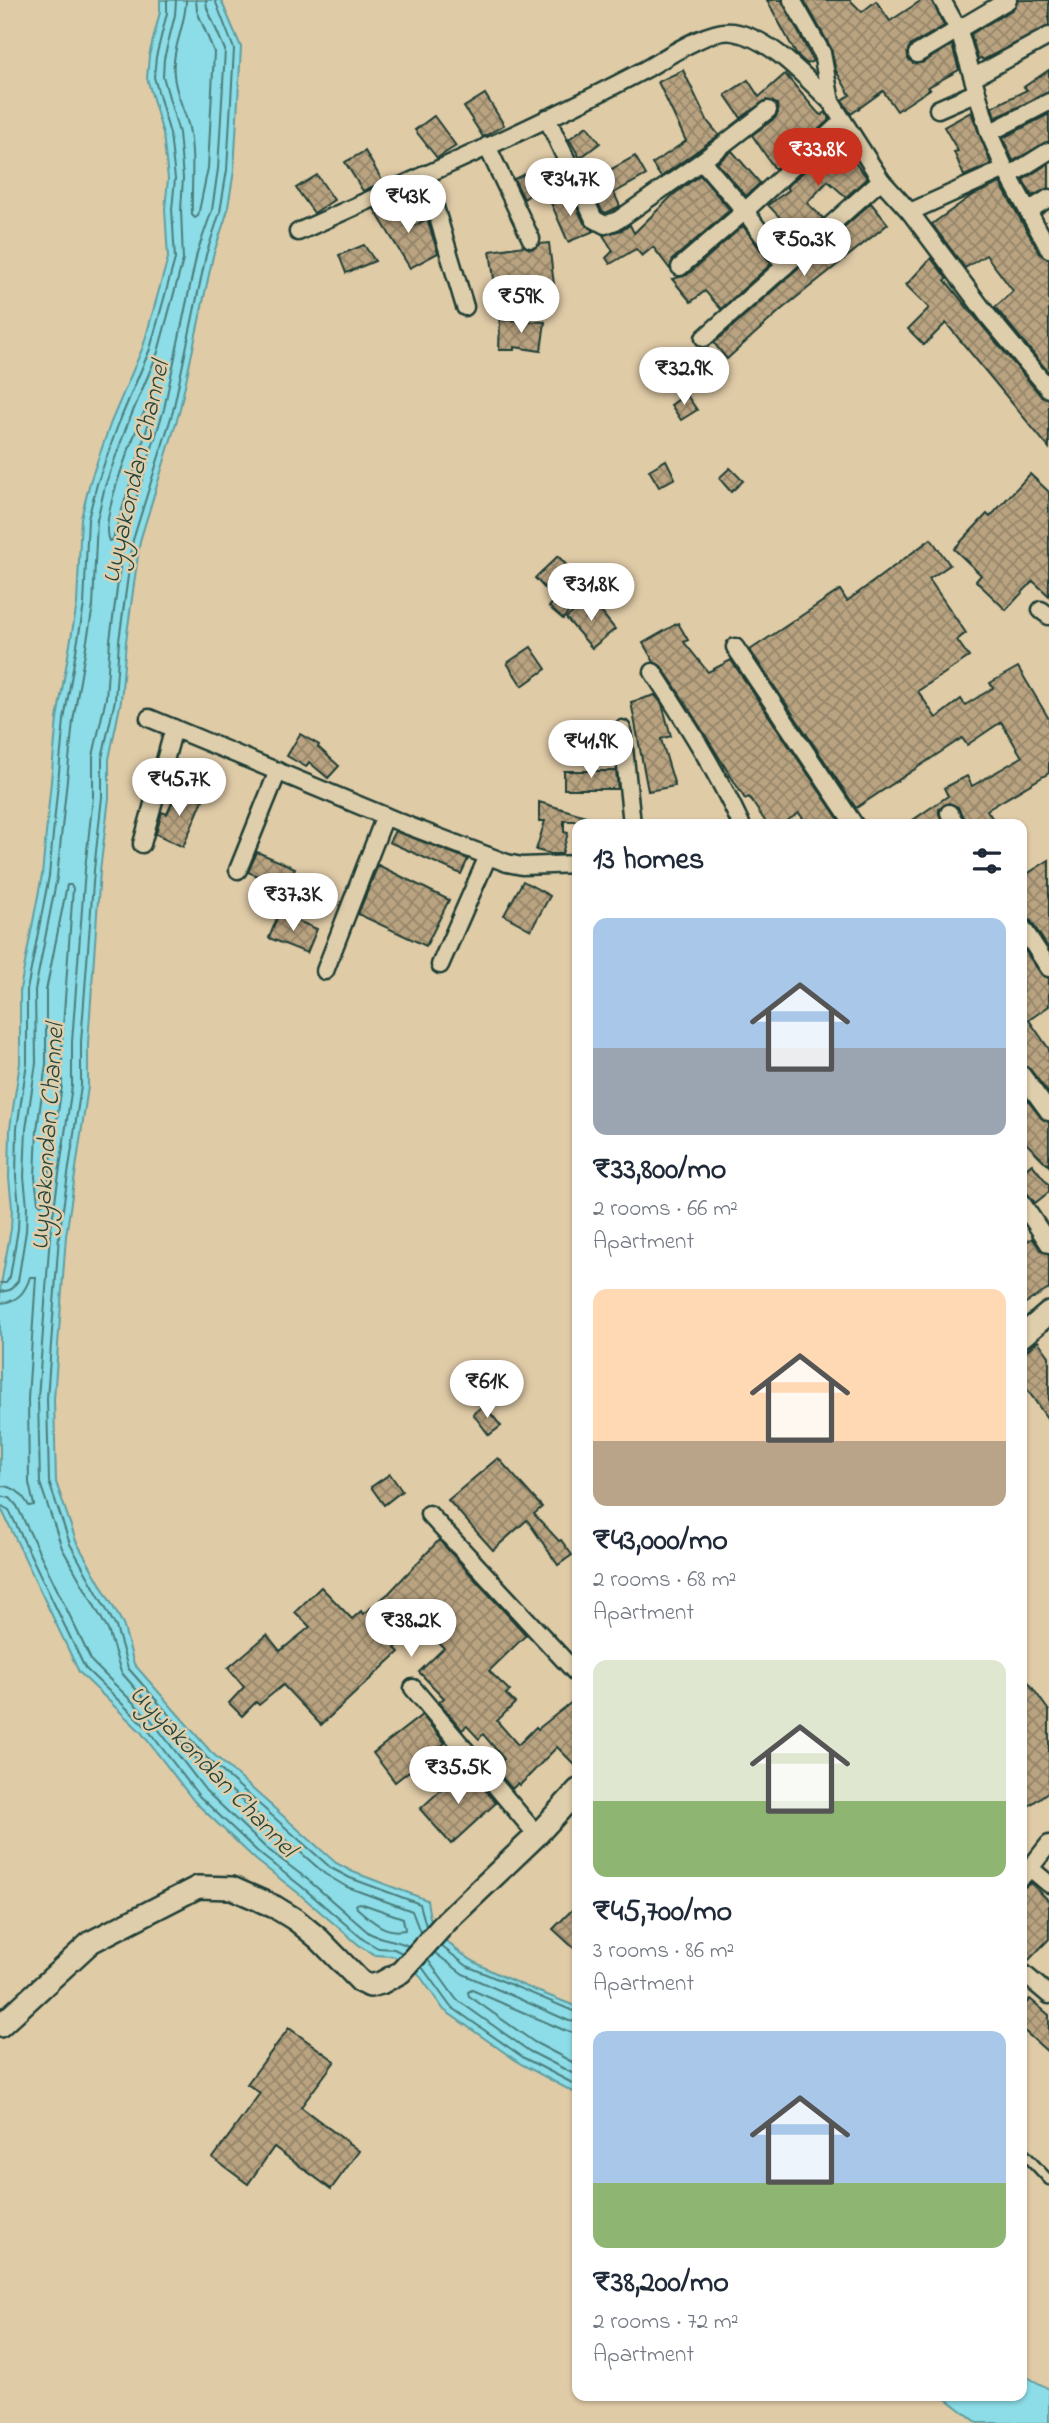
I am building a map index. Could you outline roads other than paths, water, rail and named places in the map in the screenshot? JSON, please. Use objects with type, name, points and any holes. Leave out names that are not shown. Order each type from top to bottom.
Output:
[{"type":"street","points":[[792,0],[822,53],[831,102]]},
{"type":"street","points":[[942,0],[959,31],[989,133],[1007,173],[1049,248]]},
{"type":"street","points":[[917,54],[1008,0]]},
{"type":"street","points":[[298,232],[547,118],[692,44],[722,32],[734,32],[775,50],[831,102],[881,180],[910,212],[988,316],[1049,389]]},
{"type":"street","points":[[937,109],[1049,36]]},
{"type":"street","points":[[989,133],[1049,102]]},
{"type":"street","points":[[547,118],[594,219],[605,225],[618,220],[702,161],[768,110]]},
{"type":"street","points":[[680,267],[746,211],[843,121]]},
{"type":"street","points":[[487,146],[531,240]]},
{"type":"street","points":[[910,212],[1007,173],[1049,151]]},
{"type":"street","points":[[702,161],[746,211],[785,266]]},
{"type":"street","points":[[425,174],[465,307]]},
{"type":"street","points":[[704,338],[881,180]]},
{"type":"street","points":[[1028,211],[1049,198]]},
{"type":"street","points":[[735,647],[851,819]]},
{"type":"street","points":[[653,672],[697,739],[723,784],[739,819]]},
{"type":"street","points":[[149,718],[488,856],[522,866],[572,864]]},
{"type":"street","points":[[142,844],[174,728]]},
{"type":"street","points":[[622,729],[631,819]]},
{"type":"street","points":[[238,870],[278,771]]},
{"type":"street","points":[[324,971],[385,816]]},
{"type":"street","points":[[440,965],[488,856]]},
{"type":"street","points":[[1027,935],[1049,968]]},
{"type":"street","points":[[1027,1082],[1049,1112]]},
{"type":"street","points":[[1027,1211],[1049,1244]]},
{"type":"street","points":[[1027,1332],[1049,1313]]},
{"type":"street","points":[[429,1514],[572,1669]]},
{"type":"street","points":[[413,1688],[537,1835]]},
{"type":"street","points":[[0,2026],[91,1942],[198,1887],[232,1888],[275,1907],[319,1939],[361,1982],[370,1986],[401,1972],[447,1920],[537,1835],[572,1797]]},
{"type":"street","points":[[1027,1871],[1049,1844]]},
{"type":"street","points":[[1027,1873],[1049,1884]]},
{"type":"street","points":[[1027,1976],[1049,1994]]},
{"type":"lane","points":[[1027,2156],[1049,2180]]},
{"type":"water","name":"Uyyakondan Channel","points":[[160,0],[221,0],[241,47],[234,171],[227,213],[213,256],[179,413],[140,541],[126,641],[121,701],[109,759],[109,798],[100,871],[88,1043],[88,1087],[66,1236],[54,1399],[56,1482],[76,1541],[123,1624],[134,1664],[211,1752],[336,1863],[427,1900],[431,1921],[457,1950],[496,1973],[572,2005],[572,2091],[521,2064],[444,2010],[415,1969],[393,1956],[375,1955],[360,1946],[256,1860],[194,1801],[140,1731],[79,1672],[0,1506],[0,1290],[11,1229],[10,1128],[20,1063],[20,989],[42,875],[57,719],[77,604],[81,518],[90,482],[111,422],[143,347],[168,258],[165,209],[168,179],[163,134],[147,78],[149,56],[160,12]]},
{"type":"water","points":[[1027,2377],[1049,2389],[1049,2423],[978,2423],[949,2401],[1027,2401]]}]
